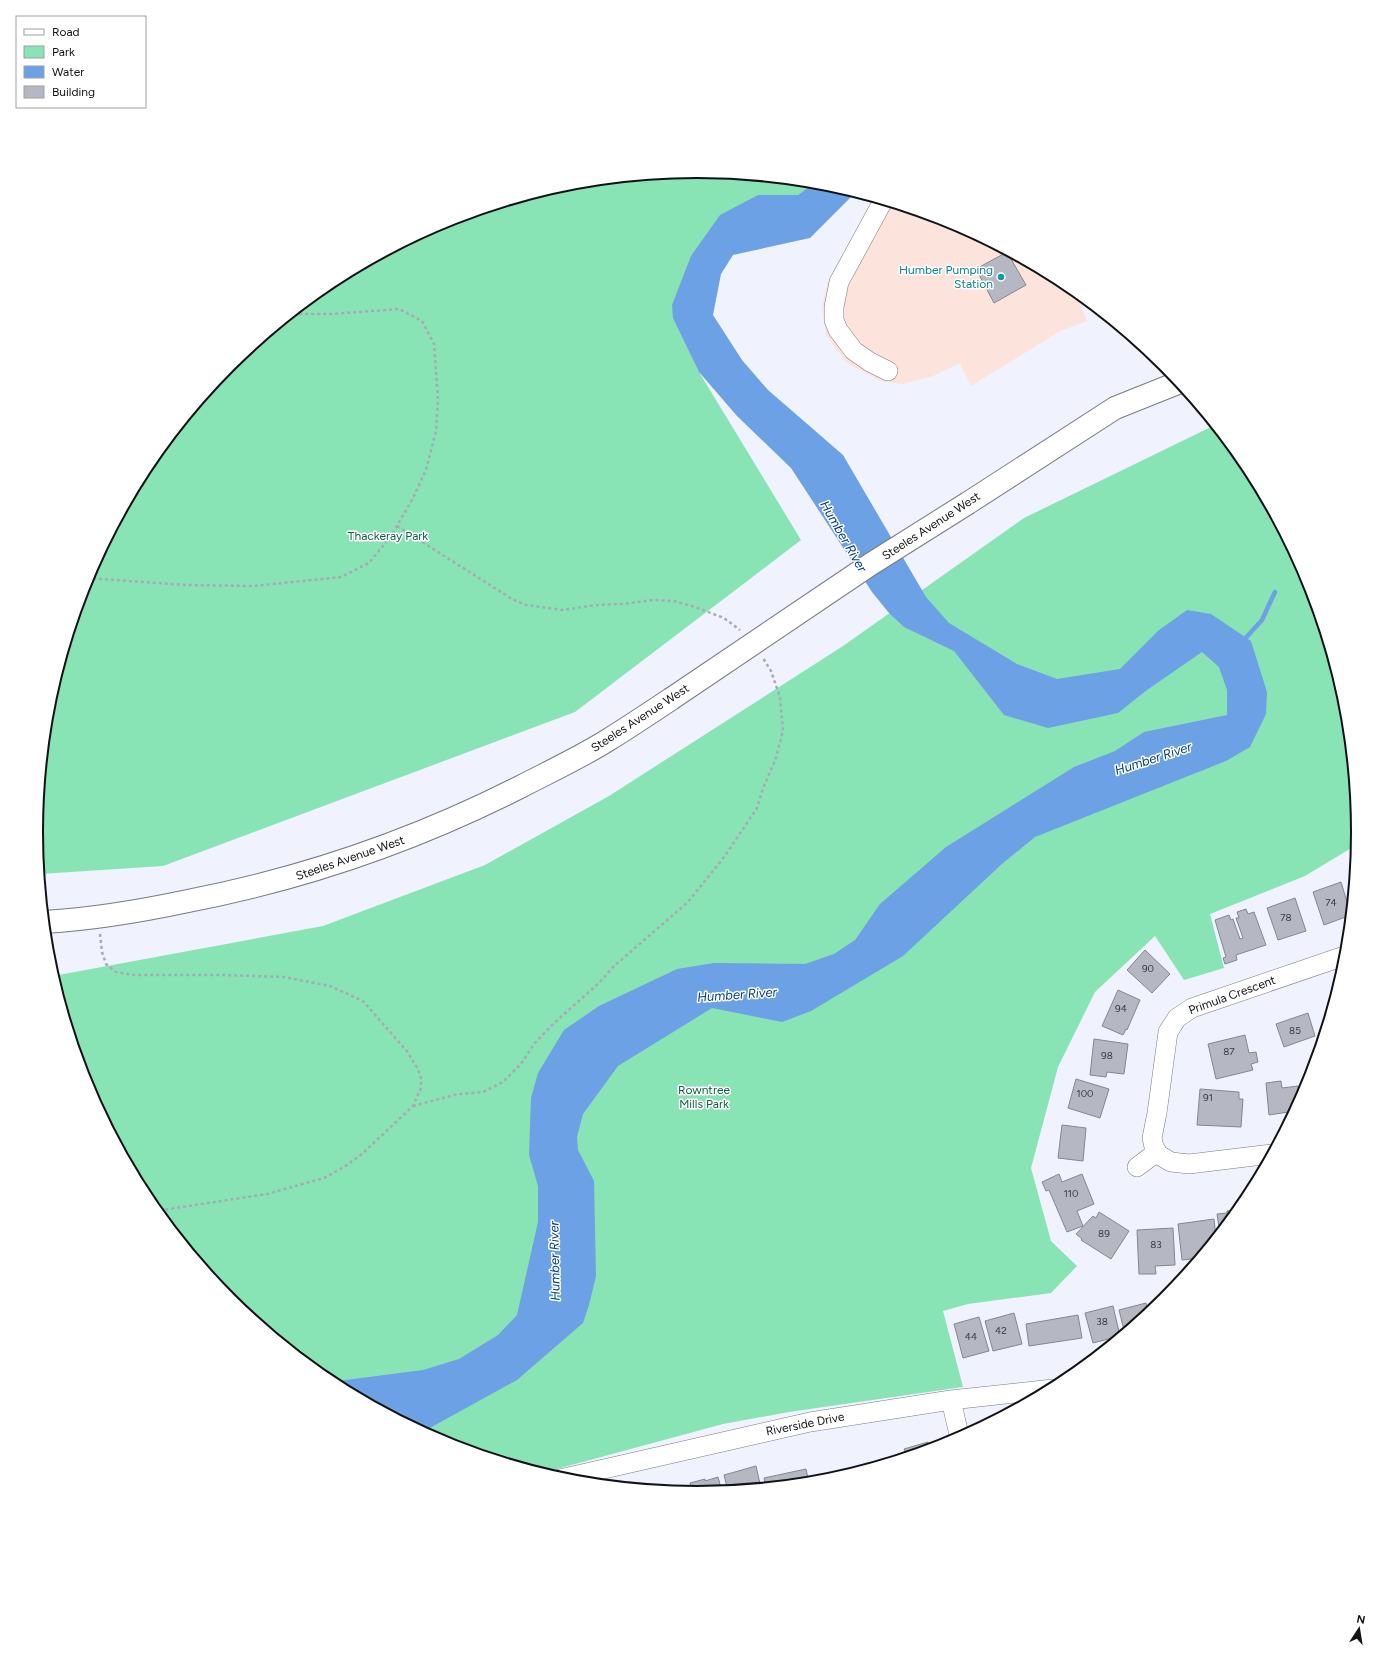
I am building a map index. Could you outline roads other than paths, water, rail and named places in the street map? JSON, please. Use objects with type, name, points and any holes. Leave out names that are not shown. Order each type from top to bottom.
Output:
[{"type":"main road","name":"Steeles Avenue West","points":[[50,921],[159,907],[243,890],[281,880],[355,858],[397,843],[481,807],[554,770],[608,740],[871,564],[1115,408],[1174,384]]},
{"type":"street","points":[[881,204],[839,282],[834,307],[834,320],[838,330],[854,351],[870,362],[888,371]]},
{"type":"street","name":"Primula Crescent","points":[[1156,1150],[1152,1138],[1168,1038],[1177,1018],[1192,1008],[1339,958]]},
{"type":"street","points":[[1137,1167],[1156,1150],[1159,1155],[1171,1162],[1189,1164],[1267,1155]]},
{"type":"street","name":"Riverside Drive","points":[[577,1475],[810,1422],[951,1400],[1039,1391]]},
{"type":"street","points":[[951,1400],[958,1432]]},
{"type":"water","name":"Humber River","points":[[807,188],[851,197],[810,238],[733,255],[721,274],[713,315],[742,360],[768,390],[843,455],[926,597],[949,623],[1017,664],[1057,679],[1120,669],[1159,630],[1187,610],[1211,614],[1251,641],[1267,692],[1266,714],[1250,747],[1226,761],[1035,837],[1003,863],[903,956],[811,1011],[782,1022],[712,1008],[618,1066],[583,1114],[577,1137],[578,1150],[594,1181],[596,1276],[583,1323],[517,1380],[428,1429],[408,1420],[340,1381],[423,1370],[459,1359],[498,1335],[517,1315],[538,1222],[538,1186],[529,1155],[531,1098],[538,1073],[564,1030],[599,1006],[677,969],[714,963],[805,964],[834,954],[855,940],[880,904],[946,847],[1074,767],[1115,751],[1144,732],[1227,715],[1227,690],[1219,667],[1202,652],[1147,690],[1118,713],[1048,728],[1004,715],[954,651],[904,627],[889,613],[872,592],[791,468],[737,416],[699,372],[673,318],[672,305],[691,256],[720,215],[758,195],[798,195]]},
{"type":"waterway","points":[[1242,642],[1262,620],[1275,592]]},
{"type":"place","name":"Humber Pumping Station","points":[[1001,277]]},
{"type":"park label","name":"Thackeray Park","points":[[388,536]]},
{"type":"park label","name":"Rowntree Mills Park","points":[[704,1097]]}]
